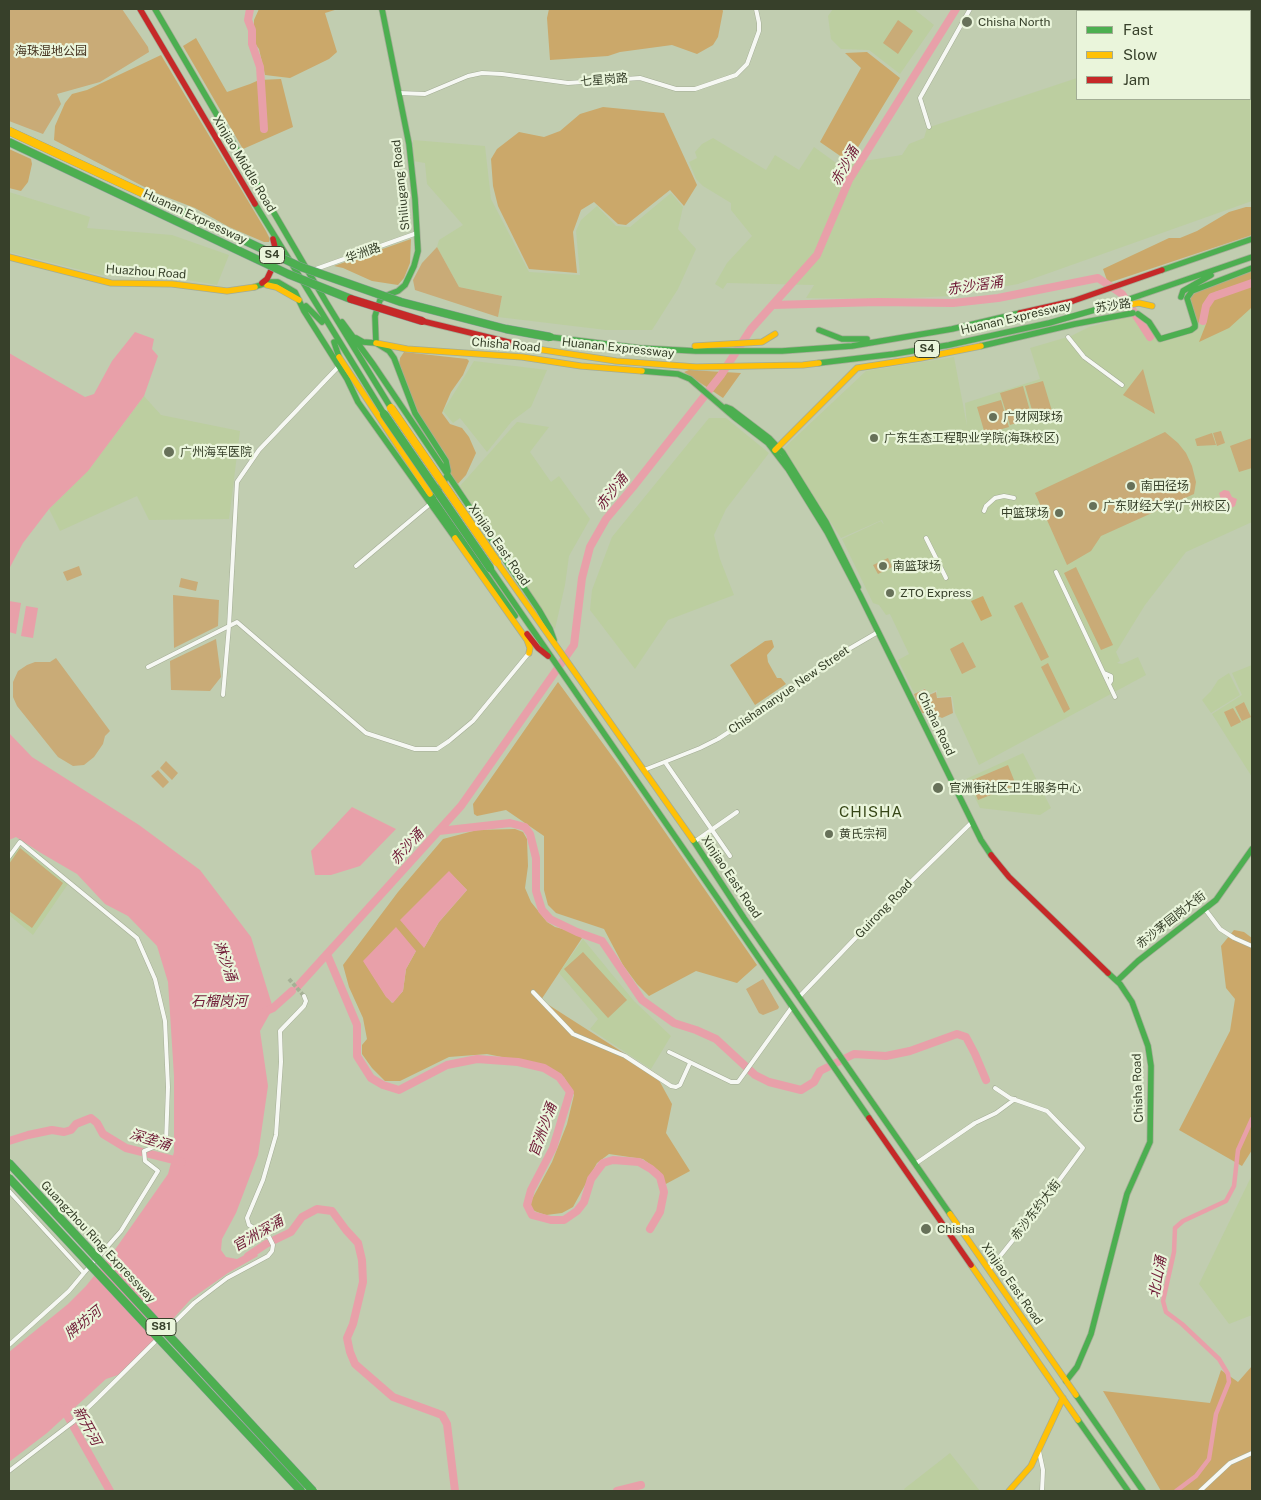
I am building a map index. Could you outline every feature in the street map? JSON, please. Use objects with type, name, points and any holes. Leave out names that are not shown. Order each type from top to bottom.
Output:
[{"type":"main road","name":"Xinjiao Middle Road","points":[[140,9],[330,330]]},
{"type":"main road","name":"Xinjiao Middle Road","points":[[155,9],[308,271]]},
{"type":"main road","name":"Shiliugang Road","points":[[373,364],[369,348],[376,343],[375,316],[378,304],[382,298],[401,289],[410,277],[418,251],[418,233],[409,144],[382,9]]},
{"type":"main road","name":"Huanan Expressway","points":[[9,131],[301,267],[401,302],[506,329],[550,337],[663,349],[727,348],[747,351],[831,348],[904,338],[1018,315],[1107,291],[1252,239]]},
{"type":"main road","name":"Huanan Expressway","points":[[9,142],[288,274],[348,298],[422,321],[493,340],[556,353],[655,364],[718,367],[803,365],[949,345],[1113,306],[1252,257]]},
{"type":"main road","points":[[254,287],[267,279],[276,260],[273,238],[267,224]]},
{"type":"main road","name":"Huazhou Road","points":[[9,257],[111,283],[172,284],[227,291],[276,286],[303,304]]},
{"type":"main road","points":[[1181,297],[1183,292],[1196,282],[1234,263]]},
{"type":"main road","name":"苏沙路","points":[[776,449],[857,368],[922,358],[1075,324],[1135,313],[1149,322],[1160,339],[1164,339],[1195,327],[1187,298],[1192,291],[1252,268]]},
{"type":"main road","name":"Xinjiao East Road","points":[[308,271],[391,408],[550,657],[1128,1491]]},
{"type":"main road","points":[[326,302],[373,364],[539,610],[550,629],[557,647]]},
{"type":"main road","points":[[303,304],[330,330],[339,357],[421,481],[432,501],[440,509],[538,648],[550,657]]},
{"type":"main road","points":[[303,304],[362,407],[432,501],[527,640],[530,648],[529,653]]},
{"type":"main road","points":[[1113,306],[1150,305]]},
{"type":"main road","name":"Xinjiao East Road","points":[[330,330],[384,414],[493,565],[557,647],[644,770],[846,1066],[1142,1491]]},
{"type":"main road","points":[[819,330],[842,339],[904,338]]},
{"type":"main road","points":[[351,333],[363,342],[376,343],[389,351],[396,363],[403,386],[415,413],[446,461],[447,476],[432,501]]},
{"type":"main road","points":[[727,348],[765,341],[775,334]]},
{"type":"main road","name":"Chisha Road","points":[[376,343],[407,349],[522,357],[581,366],[678,374],[690,379],[724,406],[734,417],[776,449],[826,522],[971,822],[987,850],[1009,877],[1117,981],[1132,1002],[1150,1056],[1152,1105],[1150,1142],[1126,1194],[1091,1334],[1077,1367],[1066,1381]]},
{"type":"main road","points":[[396,363],[399,353],[407,349]]},
{"type":"main road","points":[[421,481],[434,483],[440,478],[441,471],[438,462]]},
{"type":"main road","points":[[440,509],[439,499],[444,490],[450,489],[458,492]]},
{"type":"main road","points":[[529,653],[538,648]]},
{"type":"main road","name":"赤沙茅园岗大街","points":[[1117,981],[1138,961],[1205,909],[1221,894],[1252,848]]},
{"type":"main road","name":"Guangzhou Ring Expressway","points":[[9,1163],[313,1491]]},
{"type":"main road","name":"Guangzhou Ring Expressway","points":[[9,1178],[300,1491]]},
{"type":"main road","points":[[1009,1491],[1023,1477],[1039,1451],[1063,1398]]},
{"type":"street","name":"七星岗路","points":[[399,93],[425,94],[468,76],[482,73],[568,83],[640,78],[676,89],[695,88],[736,74],[747,64],[759,31],[756,9]]},
{"type":"street","points":[[929,127],[920,98],[970,9]]},
{"type":"street","name":"华洲路","points":[[308,271],[418,233]]},
{"type":"street","points":[[1068,337],[1084,357],[1122,385]]},
{"type":"street","points":[[223,695],[237,482],[259,450],[339,366]]},
{"type":"street","points":[[984,511],[986,506],[996,498],[1004,496],[1014,498]]},
{"type":"street","points":[[356,566],[432,501]]},
{"type":"street","points":[[926,538],[946,578]]},
{"type":"street","points":[[1056,572],[1115,697]]},
{"type":"street","points":[[148,667],[237,622],[366,733],[415,749],[437,749],[449,742],[473,721],[529,653]]},
{"type":"street","name":"Chishananyue New Street","points":[[644,770],[718,739],[783,697],[842,653],[878,632]]},
{"type":"street","points":[[664,762],[730,856]]},
{"type":"street","points":[[694,842],[736,812]]},
{"type":"street","name":"Guirong Road","points":[[799,997],[887,905],[971,822]]},
{"type":"street","points":[[9,857],[20,842],[137,938],[155,979],[165,1021],[168,1087],[166,1142],[144,1151],[145,1161],[158,1171],[121,1232],[69,1290],[9,1345]]},
{"type":"street","points":[[1205,909],[1220,929],[1252,946]]},
{"type":"street","points":[[533,992],[573,1034],[625,1056],[671,1086],[676,1087],[680,1085],[690,1063]]},
{"type":"street","points":[[9,1471],[73,1422],[197,1300],[227,1278],[271,1253],[273,1247],[269,1237],[249,1225],[247,1218],[264,1180],[274,1143],[281,1062],[280,1031],[304,1006],[306,1001],[304,996]]},
{"type":"street","points":[[669,1052],[736,1083],[741,1080],[792,1007]]},
{"type":"street","points":[[995,1088],[1005,1096],[1015,1099]]},
{"type":"street","points":[[915,1164],[975,1123],[996,1113],[1015,1099]]},
{"type":"street","name":"赤沙东约大街","points":[[989,1270],[1041,1205],[1083,1148],[1047,1111],[1015,1099]]},
{"type":"street","points":[[9,1191],[84,1273]]},
{"type":"street","points":[[1039,1451],[1043,1470],[1042,1491]]},
{"type":"street","points":[[1200,1491],[1230,1463],[1252,1453]]},
{"type":"shaded area","points":[[259,9],[338,9],[325,13],[337,52],[329,59],[290,78],[265,75],[259,49],[254,42],[254,20]]},
{"type":"shaded area","points":[[549,9],[722,9],[723,11],[718,37],[713,45],[697,54],[672,45],[620,52],[608,56],[550,60],[547,18]]},
{"type":"shaded area","points":[[833,9],[914,9],[934,25],[900,74],[869,50],[841,49],[831,39],[828,16]]},
{"type":"shaded area","points":[[1251,22],[1252,201],[1018,284],[951,296],[885,299],[806,298],[814,285],[727,283],[723,289],[715,284],[727,263],[752,236],[731,210],[731,203],[703,186],[696,179],[689,162],[697,158],[695,152],[702,144],[713,138],[766,170],[775,155],[799,170],[814,147],[839,165],[902,155],[909,144],[924,138],[927,128],[1076,78],[1076,100],[1251,100]]},
{"type":"shaded area","points":[[196,38],[227,92],[259,80],[281,79],[293,127],[243,149],[183,46]]},
{"type":"shaded area","points":[[867,52],[900,78],[849,162],[820,142],[861,68],[845,53]]},
{"type":"shaded area","points":[[161,55],[266,231],[270,239],[269,242],[264,242],[229,227],[195,208],[156,193],[54,140],[55,126],[65,103],[72,94],[87,90]]},
{"type":"shaded area","points":[[603,107],[664,113],[697,185],[684,206],[670,190],[626,225],[618,224],[594,202],[581,210],[573,232],[577,273],[529,269],[498,206],[493,186],[491,159],[497,149],[519,132],[544,137],[560,131],[580,114]]},
{"type":"shaded area","points":[[413,140],[485,146],[491,199],[529,272],[580,275],[576,231],[581,220],[597,206],[616,226],[630,227],[671,193],[683,207],[678,229],[696,249],[678,289],[652,330],[606,330],[498,317],[502,296],[459,287],[437,247],[439,240],[463,225],[427,184],[425,163],[413,161]]},
{"type":"shaded area","points":[[9,149],[31,159],[32,164],[28,182],[21,191],[9,188]]},
{"type":"shaded area","points":[[9,192],[90,217],[87,228],[172,235],[229,255],[217,285],[175,278],[101,275],[9,252]]},
{"type":"shaded area","points":[[1252,207],[1252,235],[1108,283],[1103,269],[1169,238],[1180,238],[1197,231],[1229,212]]},
{"type":"shaded area","points":[[411,239],[410,263],[404,278],[398,285],[372,281],[334,266]]},
{"type":"shaded area","name":"广东财经大学(广州校区)","points":[[1252,269],[1252,522],[1186,552],[1145,605],[1116,652],[1120,661],[1117,663],[1122,664],[1138,657],[1146,675],[979,765],[955,713],[952,696],[937,697],[937,690],[929,694],[925,688],[914,693],[898,660],[909,654],[890,614],[886,615],[879,605],[873,603],[842,539],[881,521],[884,525],[882,520],[841,538],[783,449],[866,371],[954,357],[967,426],[965,403],[1040,379],[1030,348],[1071,336],[1089,327],[1134,315],[1144,319],[1155,337],[1159,340],[1196,329],[1188,300]]},
{"type":"shaded area","points":[[1252,270],[1252,280],[1215,292],[1208,297],[1203,304],[1200,321],[1197,324],[1190,297],[1192,293],[1208,285]]},
{"type":"shaded area","points":[[1252,286],[1252,307],[1229,328],[1199,342],[1206,324],[1206,313],[1213,299]]},
{"type":"shaded area","points":[[404,352],[467,359],[469,361],[463,375],[451,392],[442,413],[450,424],[462,428],[469,437],[476,453],[466,475],[456,486],[445,453],[425,425],[410,398],[399,364]]},
{"type":"shaded area","points":[[474,361],[547,370],[531,407],[512,421],[487,452],[460,418],[453,423],[443,411]]},
{"type":"shaded area","points":[[689,370],[741,373],[723,398],[684,372]]},
{"type":"shaded area","name":"广州海军医院","points":[[144,396],[161,415],[240,431],[229,519],[149,520],[137,496],[60,531],[49,509],[89,469]]},
{"type":"shaded area","points":[[709,418],[726,418],[769,453],[726,509],[714,535],[720,559],[734,595],[668,620],[635,669],[590,610],[592,590],[612,537]]},
{"type":"shaded area","points":[[517,422],[549,427],[530,452],[551,482],[559,476],[590,519],[569,556],[565,585],[555,629],[460,486]]},
{"type":"shaded area","points":[[983,596],[992,616],[981,621],[971,601]]},
{"type":"shaded area","points":[[772,640],[774,647],[767,655],[768,662],[777,678],[781,678],[786,684],[755,705],[730,665],[765,641]]},
{"type":"shaded area","points":[[1252,665],[1252,777],[1212,714],[1242,695],[1232,673]]},
{"type":"shaded area","points":[[1229,673],[1240,695],[1211,713],[1202,700],[1218,680]]},
{"type":"shaded area","points":[[558,682],[620,767],[757,965],[737,983],[696,971],[649,996],[623,965],[604,929],[556,913],[548,905],[544,890],[544,836],[506,810],[477,816],[474,814],[473,804]]},
{"type":"shaded area","points":[[1023,753],[1051,808],[1040,815],[980,808],[966,779]]},
{"type":"shaded area","points":[[515,829],[523,832],[527,839],[528,866],[525,888],[531,902],[547,922],[555,927],[577,933],[582,938],[541,1000],[655,1073],[672,1104],[666,1133],[690,1171],[664,1185],[659,1171],[643,1159],[609,1154],[597,1163],[573,1207],[562,1213],[546,1215],[537,1212],[531,1209],[530,1203],[552,1162],[567,1124],[574,1095],[564,1077],[547,1066],[487,1054],[449,1057],[400,1081],[385,1081],[362,1054],[362,1045],[367,1039],[363,1018],[349,987],[343,965],[398,892],[443,839],[477,830]],"holes":[[[449,872],[467,890],[439,922],[424,948]],[[416,951],[406,969],[403,991],[392,1003],[364,961]]]},
{"type":"shaded area","points":[[19,846],[68,884],[33,935],[9,915],[9,860]]},
{"type":"shaded area","points":[[1234,930],[1244,932],[1252,938],[1252,1150],[1242,1166],[1179,1130],[1230,1031],[1235,999],[1226,988],[1221,946]]},
{"type":"shaded area","points":[[583,939],[634,1001],[671,1036],[651,1069],[590,1029],[598,1019],[559,973]]},
{"type":"shaded area","points":[[1252,1175],[1252,1315],[1229,1324],[1199,1284]]},
{"type":"shaded area","points":[[1252,1366],[1252,1491],[1161,1491],[1103,1391],[1210,1403],[1221,1370],[1238,1382]]},
{"type":"shaded area","points":[[950,1453],[980,1491],[905,1491],[904,1489]]},
{"type":"green space","name":"海珠湿地公园","points":[[9,9],[122,9],[148,47],[149,52],[100,82],[57,94],[61,104],[43,134],[9,121]]},
{"type":"green space","points":[[898,20],[913,31],[898,54],[883,43]]},
{"type":"green space","points":[[437,247],[459,287],[502,296],[498,317],[415,290],[413,280],[422,263]]},
{"type":"green space","points":[[1143,369],[1155,414],[1123,395]]},
{"type":"green space","points":[[1043,381],[1052,411],[1034,417],[1025,386]]},
{"type":"green space","points":[[1023,386],[1032,418],[1010,425],[1000,393]]},
{"type":"green space","name":"广财网球场","points":[[1001,400],[1009,427],[985,434],[977,407]]},
{"type":"green space","points":[[1221,431],[1225,443],[1217,446],[1213,433]]},
{"type":"green space","name":"南田径场","points":[[1165,432],[1186,453],[1196,482],[1194,494],[1101,536],[1091,551],[1067,565],[1035,493]]},
{"type":"green space","points":[[1212,433],[1216,445],[1197,446],[1195,439]]},
{"type":"green space","points":[[1252,438],[1252,468],[1239,472],[1230,446]]},
{"type":"green space","name":"南篮球场","points":[[888,558],[892,567],[878,574],[873,565]]},
{"type":"green space","points":[[79,566],[82,575],[67,581],[63,572]]},
{"type":"green space","points":[[1076,567],[1113,645],[1101,650],[1064,573]]},
{"type":"green space","points":[[181,578],[198,582],[196,591],[179,587]]},
{"type":"green space","points":[[173,595],[219,600],[218,626],[174,648]]},
{"type":"green space","points":[[1022,602],[1049,657],[1041,661],[1014,606]]},
{"type":"green space","points":[[216,639],[221,677],[210,691],[171,690],[170,661]]},
{"type":"green space","points":[[963,642],[976,667],[962,674],[950,649]]},
{"type":"green space","points":[[56,658],[110,731],[105,736],[103,744],[94,757],[84,765],[73,766],[58,757],[17,706],[13,697],[13,682],[18,671],[35,662],[50,662]]},
{"type":"green space","points":[[1048,663],[1070,709],[1064,713],[1041,667]]},
{"type":"green space","points":[[925,689],[929,695],[936,692],[937,698],[951,697],[953,713],[942,718],[931,713],[921,713],[914,694]]},
{"type":"green space","points":[[1244,702],[1251,717],[1242,721],[1235,707]]},
{"type":"green space","points":[[1233,708],[1241,722],[1231,727],[1224,712]]},
{"type":"green space","points":[[166,761],[178,773],[172,780],[160,768]]},
{"type":"green space","points":[[1008,765],[1016,785],[978,800],[970,781]]},
{"type":"green space","points":[[158,770],[169,782],[163,788],[151,776]]},
{"type":"green space","points":[[20,848],[63,883],[32,928],[9,911],[9,864]]},
{"type":"green space","points":[[583,952],[627,1000],[608,1018],[564,969]]},
{"type":"green space","points":[[763,979],[779,1007],[763,1015],[759,1013],[746,989]]},
{"type":"water","points":[[135,332],[154,339],[152,349],[158,356],[144,396],[88,471],[49,509],[23,543],[9,569],[9,353],[85,397],[94,394],[112,361]]},
{"type":"water","points":[[1224,490],[1229,491],[1232,497],[1237,499],[1235,506],[1229,509],[1222,503],[1219,493]]},
{"type":"water","points":[[9,601],[21,603],[16,634],[9,632]]},
{"type":"water","points":[[26,606],[38,608],[33,638],[21,636]]},
{"type":"water","name":"石榴岗河","points":[[9,733],[32,757],[139,825],[200,870],[251,937],[273,1008],[260,1031],[268,1086],[258,1155],[236,1213],[222,1239],[221,1250],[226,1257],[237,1259],[254,1250],[258,1256],[228,1273],[191,1299],[124,1373],[106,1379],[47,1433],[9,1462],[9,1352],[68,1304],[86,1286],[114,1251],[168,1174],[174,1152],[174,1076],[168,982],[157,946],[128,916],[105,904],[77,874],[16,837],[9,840]]},
{"type":"water","points":[[352,807],[396,829],[360,866],[331,875],[315,875],[311,851]]},
{"type":"water","points":[[449,871],[467,890],[439,922],[424,948],[400,920]]},
{"type":"water","points":[[396,927],[416,951],[406,969],[403,991],[393,1003],[386,997],[363,961]]},
{"type":"waterway","points":[[250,9],[248,20],[252,30],[252,44],[260,67],[264,129]]},
{"type":"waterway","name":"赤沙涌","points":[[298,986],[461,806],[574,645],[582,578],[590,547],[606,519],[721,375],[751,329],[817,255],[849,180],[956,9]]},
{"type":"waterway","name":"赤沙滘涌","points":[[773,305],[878,302],[953,303],[998,298],[1098,278],[1122,294],[1150,337]]},
{"type":"waterway","name":"赤沙滘涌","points":[[1203,321],[1206,306],[1212,297],[1252,283]]},
{"type":"waterway","points":[[439,831],[510,823],[525,827],[530,834],[536,858],[536,891],[542,910],[550,919],[602,941],[642,1000],[674,1023],[716,1039],[755,1075],[769,1082],[801,1090],[814,1082],[820,1071],[854,1054],[886,1056],[910,1051],[957,1034],[966,1037],[986,1080]]},
{"type":"waterway","name":"官洲沙涌","points":[[327,954],[357,1025],[357,1056],[371,1078],[383,1085],[399,1090],[447,1065],[477,1059],[518,1062],[544,1068],[559,1077],[570,1092],[553,1148],[531,1190],[527,1205],[532,1215],[551,1220],[564,1220],[577,1211],[584,1202],[591,1179],[603,1163],[613,1160],[639,1162],[660,1177],[664,1192],[660,1212],[650,1229]]},
{"type":"waterway","name":"赤沙涌","points":[[264,1012],[273,1008],[292,991]]},
{"type":"waterway","name":"深垄涌","points":[[9,1141],[52,1130],[64,1132],[71,1130],[76,1124],[91,1118],[97,1123],[103,1134],[126,1148],[182,1162]]},
{"type":"waterway","name":"北山涌","points":[[1176,1491],[1196,1476],[1209,1459],[1216,1414],[1229,1382],[1228,1374],[1219,1359],[1182,1324],[1166,1312],[1163,1301],[1174,1252],[1175,1228],[1183,1221],[1226,1201],[1234,1186],[1238,1150],[1252,1119]]},
{"type":"waterway","name":"官洲深涌","points":[[248,1256],[266,1244],[291,1232],[302,1217],[317,1209],[332,1211],[358,1243],[362,1260],[363,1282],[353,1324],[347,1338],[355,1364],[393,1397],[442,1415],[447,1424],[455,1491]]},
{"type":"waterway","name":"新开河","points":[[63,1408],[110,1491]]},
{"type":"waterway","points":[[617,1491],[641,1485]]},
{"type":"tunnel","points":[[289,979],[304,996]]},
{"type":"traffic: fast","points":[[155,9],[326,302],[391,408]]},
{"type":"traffic: fast","points":[[376,343],[375,316],[380,300],[398,291],[405,285],[414,266],[418,251],[409,144],[382,9]]},
{"type":"traffic: fast","points":[[9,142],[288,274],[351,299]]},
{"type":"traffic: fast","points":[[166,204],[301,267],[401,302],[506,329],[550,337]]},
{"type":"traffic: fast","points":[[255,204],[384,414]]},
{"type":"traffic: fast","points":[[1162,270],[1252,239]]},
{"type":"traffic: fast","points":[[819,363],[949,345],[1049,323],[1112,305],[1252,257]]},
{"type":"traffic: fast","points":[[1138,314],[1149,322],[1160,339],[1191,330],[1195,327],[1195,324],[1187,298],[1192,291],[1252,268]]},
{"type":"traffic: fast","points":[[1181,297],[1183,291],[1211,275]]},
{"type":"traffic: fast","points":[[254,287],[270,282],[278,282],[295,292],[304,311],[347,379],[358,402],[455,538]]},
{"type":"traffic: fast","points":[[306,306],[322,322]]},
{"type":"traffic: fast","points":[[550,337],[640,348],[696,351],[782,351],[852,346],[952,329],[1020,313]]},
{"type":"traffic: fast","points":[[981,346],[1075,324],[1133,313]]},
{"type":"traffic: fast","points":[[342,322],[373,364],[539,610],[554,640]]},
{"type":"traffic: fast","points":[[819,330],[842,339],[867,339]]},
{"type":"traffic: fast","points":[[356,338],[363,342],[376,343],[389,351],[394,358],[415,413],[446,461],[447,476],[436,495]]},
{"type":"traffic: fast","points":[[334,342],[339,357]]},
{"type":"traffic: fast","points":[[642,371],[678,374],[690,379],[768,443],[788,469],[827,532],[981,840],[991,855]]},
{"type":"traffic: fast","points":[[726,407],[769,438],[783,453],[826,522],[858,587]]},
{"type":"traffic: fast","points":[[384,414],[490,568]]},
{"type":"traffic: fast","points":[[430,494],[515,616]]},
{"type":"traffic: fast","points":[[490,568],[869,1118]]},
{"type":"traffic: fast","points":[[693,840],[744,918],[950,1214]]},
{"type":"traffic: fast","points":[[1117,981],[1138,961],[1216,900],[1252,849]]},
{"type":"traffic: fast","points":[[1066,1381],[1077,1367],[1091,1334],[1127,1194],[1150,1142],[1151,1066],[1148,1046],[1132,1002],[1120,984],[1108,973]]},
{"type":"traffic: fast","points":[[9,1163],[313,1491]]},
{"type":"traffic: fast","points":[[9,1178],[301,1491]]},
{"type":"traffic: fast","points":[[1076,1395],[1143,1491]]},
{"type":"traffic: fast","points":[[1078,1420],[1128,1491]]},
{"type":"traffic: slow","points":[[9,131],[166,204]]},
{"type":"traffic: slow","points":[[9,257],[111,283],[172,284],[227,291],[255,287]]},
{"type":"traffic: slow","points":[[267,285],[276,287],[299,300]]},
{"type":"traffic: slow","points":[[1117,307],[1139,303],[1152,306]]},
{"type":"traffic: slow","points":[[695,346],[762,342],[775,334]]},
{"type":"traffic: slow","points":[[376,343],[407,349],[522,357],[581,366],[642,371]]},
{"type":"traffic: slow","points":[[775,450],[857,368],[981,346]]},
{"type":"traffic: slow","points":[[537,349],[616,361],[696,367],[819,363]]},
{"type":"traffic: slow","points":[[339,357],[430,494]]},
{"type":"traffic: slow","points":[[391,408],[497,562]]},
{"type":"traffic: slow","points":[[455,538],[527,640],[530,648],[529,653]]},
{"type":"traffic: slow","points":[[497,562],[693,840]]},
{"type":"traffic: slow","points":[[950,1214],[1076,1395]]},
{"type":"traffic: slow","points":[[971,1265],[1078,1420]]},
{"type":"traffic: slow","points":[[1009,1491],[1031,1466],[1063,1398]]},
{"type":"traffic: jam","points":[[140,9],[255,204]]},
{"type":"traffic: jam","points":[[262,283],[267,279],[276,260],[273,239]]},
{"type":"traffic: jam","points":[[1020,313],[1073,301],[1162,270]]},
{"type":"traffic: jam","points":[[351,299],[422,321]]},
{"type":"traffic: jam","points":[[422,321],[537,349]]},
{"type":"traffic: jam","points":[[527,634],[538,648],[548,656]]},
{"type":"traffic: jam","points":[[991,855],[1009,877],[1108,973]]},
{"type":"traffic: jam","points":[[869,1118],[971,1265]]},
{"type":"place","name":"Chisha North","points":[[967,22]]},
{"type":"place","name":"广财网球场","points":[[993,417]]},
{"type":"place","name":"广东生态工程职业学院(海珠校区)","points":[[874,438]]},
{"type":"place","name":"广州海军医院","points":[[169,452]]},
{"type":"place","name":"南田径场","points":[[1131,486]]},
{"type":"place","name":"广东财经大学(广州校区)","points":[[1093,506]]},
{"type":"place","name":"中篮球场","points":[[1059,513]]},
{"type":"place","name":"南篮球场","points":[[883,566]]},
{"type":"place","name":"ZTO Express","points":[[890,593]]},
{"type":"place","name":"官洲街社区卫生服务中心","points":[[938,788]]},
{"type":"place","name":"黄氏宗祠","points":[[829,834]]},
{"type":"place","name":"Chisha","points":[[926,1229]]},
{"type":"district","name":"CHISHA","points":[[871,812]]},
{"type":"water label","name":"淋沙涌","points":[[225,961]]},
{"type":"water label","name":"牌坊河","points":[[83,1323]]}]
